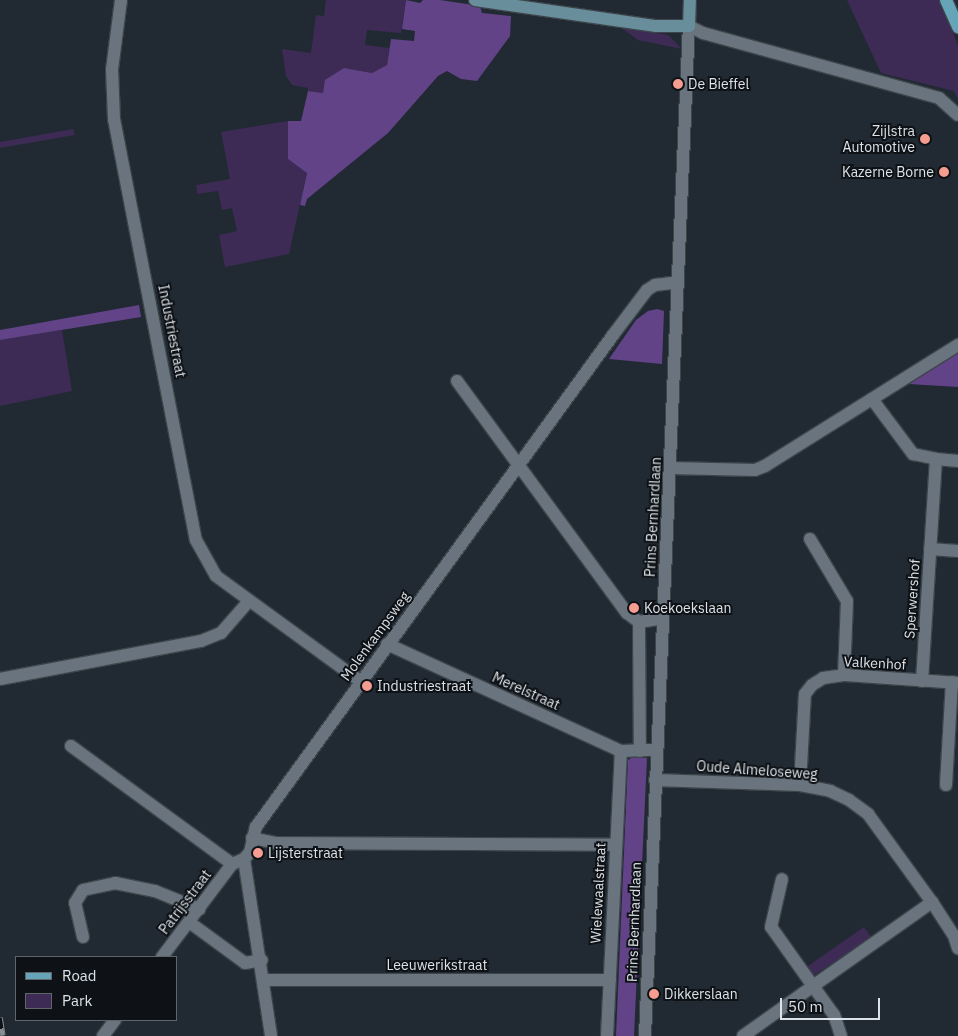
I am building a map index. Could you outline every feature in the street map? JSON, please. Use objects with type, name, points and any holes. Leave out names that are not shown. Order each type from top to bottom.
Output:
[{"type":"main road","points":[[475,0],[656,26],[689,26]]},
{"type":"main road","name":"Prins Bernhardlaan","points":[[689,26],[690,0]]},
{"type":"main road","points":[[946,0],[958,27]]},
{"type":"street","name":"Industriestraat","points":[[121,0],[112,69],[114,119],[196,540],[216,576],[248,602],[360,681]]},
{"type":"street","points":[[689,26],[703,34],[939,98],[958,116]]},
{"type":"street","name":"Prins Bernhardlaan","points":[[644,1036],[689,26]]},
{"type":"street","name":"Molenkampsweg","points":[[244,859],[250,852],[256,827],[360,681],[647,290],[655,285],[678,282]]},
{"type":"street","points":[[670,468],[755,470],[958,344]]},
{"type":"street","points":[[457,381],[520,464],[627,614],[639,622],[663,618]]},
{"type":"street","points":[[872,399],[913,454],[958,461]]},
{"type":"street","name":"Sperwershof","points":[[922,681],[936,459]]},
{"type":"street","points":[[810,539],[847,602],[844,675]]},
{"type":"street","name":"Sperwershof","points":[[930,549],[958,551]]},
{"type":"street","points":[[0,679],[201,641],[221,634],[248,602]]},
{"type":"street","points":[[639,622],[640,751]]},
{"type":"street","name":"Merelstraat","points":[[387,644],[622,751],[656,750]]},
{"type":"street","name":"Valkenhof","points":[[800,785],[805,694],[823,678],[844,675],[955,682],[946,784]]},
{"type":"street","points":[[71,746],[232,864],[244,859],[262,960],[271,1036]]},
{"type":"street","name":"Wielewaalstraat","points":[[607,1036],[615,845],[622,751]]},
{"type":"street","name":"Oude Almeloseweg","points":[[655,780],[800,785],[830,791],[868,814],[932,902],[954,936],[958,948]]},
{"type":"street","points":[[252,838],[276,843],[615,845]]},
{"type":"street","name":"Patrijsstraat","points":[[163,956],[232,864]]},
{"type":"street","points":[[782,879],[771,927],[834,1015],[841,1036]]},
{"type":"street","points":[[82,937],[75,903],[83,890],[115,883],[155,892],[199,909]]},
{"type":"street","points":[[743,1036],[932,902]]},
{"type":"street","points":[[188,922],[245,963],[262,960]]},
{"type":"street","name":"Leeuwerikstraat","points":[[265,980],[610,980]]},
{"type":"street","points":[[103,1036],[114,1021]]},
{"type":"green space","points":[[326,0],[406,0],[401,33],[367,30],[365,45],[389,48],[387,65],[372,73],[344,68],[323,93],[308,91],[308,88],[292,85],[286,76],[282,49],[311,53],[316,15],[324,16]]},
{"type":"green space","points":[[847,0],[939,0],[958,45],[958,100],[954,91],[881,73]]},
{"type":"green space","points":[[620,27],[668,35],[682,49],[638,40]]},
{"type":"green space","points":[[288,121],[288,159],[307,172],[289,254],[225,267],[219,235],[237,231],[232,208],[222,210],[218,191],[197,194],[196,185],[230,179],[221,132]]},
{"type":"green space","points":[[73,129],[75,135],[0,148],[0,142]]},
{"type":"green space","points":[[62,330],[72,391],[0,406],[0,340]]},
{"type":"green space","points":[[864,927],[872,938],[811,977],[806,970],[808,966]]},
{"type":"shaded area","points":[[406,0],[420,3],[423,0],[440,0],[480,6],[482,13],[511,16],[510,36],[477,81],[461,79],[447,71],[438,76],[388,133],[307,199],[305,206],[300,205],[307,173],[288,159],[288,121],[301,121],[308,91],[323,93],[325,80],[344,68],[372,73],[387,65],[391,39],[414,41],[415,31],[402,29]]},
{"type":"shaded area","points":[[139,305],[141,317],[0,340],[0,330]]},
{"type":"shaded area","points":[[657,309],[664,311],[662,364],[609,359],[636,320],[648,311]]},
{"type":"shaded area","points":[[958,353],[958,387],[909,384]]},
{"type":"shaded area","points":[[633,757],[647,758],[634,1036],[616,1036],[628,760]]},
{"type":"railway","points":[[0,1018],[3,1036]]},
{"type":"place","name":"De Bieffel","points":[[678,84]]},
{"type":"place","name":"Zijlstra Automotive","points":[[925,139]]},
{"type":"place","name":"Kazerne Borne","points":[[944,172]]},
{"type":"place","name":"Koekoekslaan","points":[[634,608]]},
{"type":"place","name":"Industriestraat","points":[[367,686]]},
{"type":"place","name":"Lijsterstraat","points":[[258,853]]},
{"type":"place","name":"Dikkerslaan","points":[[654,994]]}]
